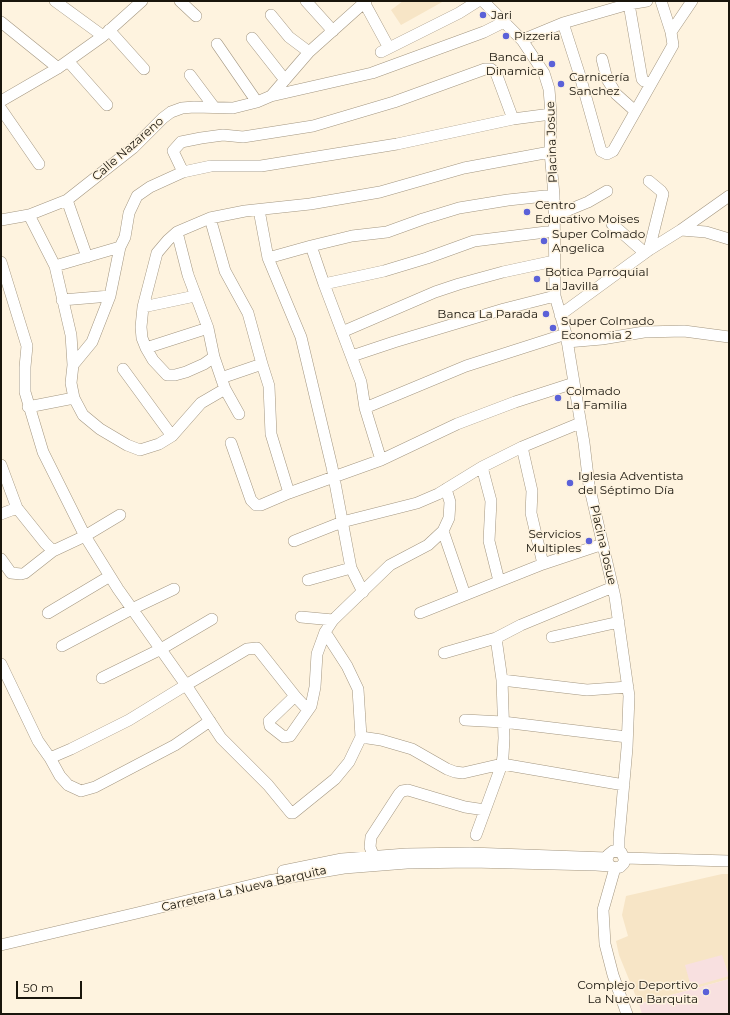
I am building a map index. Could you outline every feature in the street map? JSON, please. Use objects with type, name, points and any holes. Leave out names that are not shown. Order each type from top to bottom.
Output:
[{"type":"street","points":[[55,1],[106,33],[144,69]]},
{"type":"street","points":[[1,101],[68,61],[106,33],[142,1]]},
{"type":"street","points":[[180,1],[196,16]]},
{"type":"street","points":[[306,1],[333,31]]},
{"type":"street","points":[[365,2],[385,50],[478,1]]},
{"type":"street","name":"Placina Josue","points":[[483,1],[522,40],[544,73],[549,89],[551,114],[550,152],[554,195],[555,296],[566,338],[589,485],[613,587],[629,696],[624,785],[618,838],[621,854]]},
{"type":"street","points":[[522,40],[563,23],[629,4],[646,1]]},
{"type":"street","points":[[563,23],[580,76],[601,151],[607,154],[613,151],[673,45],[671,32],[662,1]]},
{"type":"street","points":[[671,32],[692,1]]},
{"type":"street","name":"Calle Nazareno","points":[[1,220],[29,215],[67,200],[133,148],[171,112],[182,108],[233,108],[257,102],[271,96],[309,52],[365,2]]},
{"type":"street","points":[[629,4],[642,79],[651,84]]},
{"type":"street","points":[[271,15],[289,37],[309,52]]},
{"type":"street","points":[[271,96],[372,74],[484,32],[504,22]]},
{"type":"street","points":[[3,27],[58,68]]},
{"type":"street","points":[[252,38],[285,80]]},
{"type":"street","points":[[217,44],[257,102]]},
{"type":"street","points":[[602,59],[607,79],[616,94],[635,111]]},
{"type":"street","points":[[68,61],[107,105]]},
{"type":"street","points":[[183,172],[173,151],[180,142],[223,135],[243,137],[313,126],[394,102],[485,69],[492,69],[496,73],[513,119]]},
{"type":"street","points":[[190,75],[214,107]]},
{"type":"street","points":[[1,109],[39,164]]},
{"type":"street","points":[[73,365],[92,342],[110,296],[120,247],[125,237],[129,213],[137,196],[150,187],[183,172],[212,166],[261,166],[390,145],[513,119],[551,114]]},
{"type":"street","points":[[214,357],[204,364],[186,372],[175,375],[167,375],[153,360],[142,338],[141,327],[143,306],[157,253],[177,232],[210,218],[310,204],[380,192],[464,168],[550,152]]},
{"type":"street","points":[[647,251],[663,194],[649,181]]},
{"type":"street","points":[[554,216],[588,202],[607,191]]},
{"type":"street","points":[[268,258],[352,236],[387,232],[459,208],[508,200],[554,195]]},
{"type":"street","points":[[560,315],[647,251],[681,230],[729,196]]},
{"type":"street","points":[[67,200],[87,257]]},
{"type":"street","points":[[259,210],[268,258],[301,338],[325,436],[351,568],[363,592]]},
{"type":"street","points":[[29,215],[55,266],[71,335],[73,365],[71,383],[74,398],[83,415],[100,429],[127,445],[140,450],[159,444],[172,436],[201,403],[225,389]]},
{"type":"street","points":[[210,218],[225,272],[248,313],[269,386],[271,434],[288,493]]},
{"type":"street","points":[[612,224],[647,251]]},
{"type":"street","points":[[324,284],[384,271],[427,258],[474,241],[554,230]]},
{"type":"street","points":[[681,230],[706,232],[729,239]]},
{"type":"street","points":[[177,232],[195,296],[208,328],[214,357],[221,378],[225,389],[239,414]]},
{"type":"street","points":[[311,246],[361,382],[365,408],[381,460]]},
{"type":"street","points":[[55,266],[120,247]]},
{"type":"street","points":[[342,332],[435,292],[503,272],[554,261]]},
{"type":"street","points":[[1,262],[28,346],[24,392],[28,407],[43,452],[85,536],[132,609],[186,685],[210,722],[222,738],[268,785],[291,813],[295,812],[335,779],[349,762],[361,737],[358,689],[347,666],[325,632]]},
{"type":"street","points":[[62,300],[110,296]]},
{"type":"street","points":[[143,306],[195,296]]},
{"type":"street","points":[[352,356],[489,313],[555,296]]},
{"type":"street","points":[[146,348],[208,328]]},
{"type":"street","points":[[365,408],[466,366],[566,338],[602,340],[644,332],[684,331],[729,337]]},
{"type":"street","points":[[221,378],[262,364]]},
{"type":"street","points":[[123,369],[172,436]]},
{"type":"street","points":[[232,443],[251,500],[256,505],[261,505],[288,493],[381,460],[457,424],[515,402],[574,383]]},
{"type":"street","points":[[28,407],[74,398]]},
{"type":"street","points":[[294,541],[342,522],[417,503],[446,490],[482,467],[522,447],[580,423]]},
{"type":"street","points":[[522,447],[532,491],[531,513],[543,564]]},
{"type":"street","points":[[1,465],[17,508],[53,551]]},
{"type":"street","points":[[482,467],[491,501],[489,541],[499,581]]},
{"type":"street","points":[[295,696],[269,721],[270,726],[284,737],[290,736],[311,706],[315,687],[317,654],[325,632],[333,620],[390,565],[428,545],[443,531],[449,518],[450,507],[446,490]]},
{"type":"street","points":[[1,514],[17,508]]},
{"type":"street","points":[[1,559],[11,573],[25,573],[53,551],[85,536],[120,515]]},
{"type":"street","points":[[443,531],[465,595]]},
{"type":"street","points":[[420,613],[543,564],[603,544]]},
{"type":"street","points":[[308,580],[351,568]]},
{"type":"street","points":[[48,613],[110,576]]},
{"type":"street","points":[[444,653],[496,638],[521,625],[613,587]]},
{"type":"street","points":[[62,646],[132,609],[174,589]]},
{"type":"street","points":[[301,617],[333,620]]},
{"type":"street","points":[[102,678],[161,649],[212,619]]},
{"type":"street","points":[[552,637],[619,622]]},
{"type":"street","points":[[476,835],[502,764],[504,722],[502,680],[496,638]]},
{"type":"street","points":[[50,758],[129,720],[247,649],[257,648],[308,710]]},
{"type":"street","points":[[1,664],[38,741],[60,776],[68,785],[81,791],[95,787],[175,745],[210,722]]},
{"type":"street","points":[[502,680],[587,690],[628,687]]},
{"type":"street","points":[[465,720],[504,722],[627,737]]},
{"type":"street","points":[[361,737],[381,740],[412,749],[455,772],[462,773],[502,764],[624,785]]},
{"type":"street","points":[[374,856],[370,847],[371,836],[402,791],[408,790],[465,807],[485,810]]},
{"type":"street","name":"Carretera La Nueva Barquita","points":[[1,937],[140,905],[374,856],[470,853],[611,864]]},
{"type":"street","points":[[627,1014],[613,975],[605,944],[603,910],[611,864],[610,853],[729,861]]},
{"type":"street","points":[[611,864],[622,865],[621,854]]},
{"type":"street","name":"Carretera La Nueva Barquita","points":[[343,863],[470,862],[611,864]]},
{"type":"street","name":"Carretera La Nueva Barquita","points":[[1,945],[137,913],[268,878]]},
{"type":"shaded area","points":[[403,1],[444,1],[401,25],[391,10]]},
{"type":"shaded area","points":[[722,874],[729,874],[729,979],[639,1004],[619,955],[616,941],[628,936],[622,915],[626,896]]},
{"type":"shaded area","points":[[722,955],[729,976],[691,987],[685,965]]},
{"type":"shaded area","name":"Complejo Deportivo La Nueva Barquita","points":[[729,979],[729,1014],[642,1014],[639,1004]]},
{"type":"place","name":"Jari","points":[[483,15]]},
{"type":"place","name":"Pizzeria","points":[[506,36]]},
{"type":"place","name":"Banca La Dinamica","points":[[552,64]]},
{"type":"place","name":"Carnicería Sanchez","points":[[561,84]]},
{"type":"place","name":"Centro Educativo Moises","points":[[527,212]]},
{"type":"place","name":"Super Colmado Angelica","points":[[544,241]]},
{"type":"place","name":"Botica Parroquial La Javilla","points":[[537,279]]},
{"type":"place","name":"Banca La Parada","points":[[546,314]]},
{"type":"place","name":"Super Colmado Economia 2","points":[[553,328]]},
{"type":"place","name":"Colmado La Familia","points":[[558,398]]},
{"type":"place","name":"Iglesia Adventista del Séptimo Día","points":[[570,483]]},
{"type":"place","name":"Servicios Multiples","points":[[589,541]]},
{"type":"place","name":"Complejo Deportivo La Nueva Barquita","points":[[706,992]]}]
